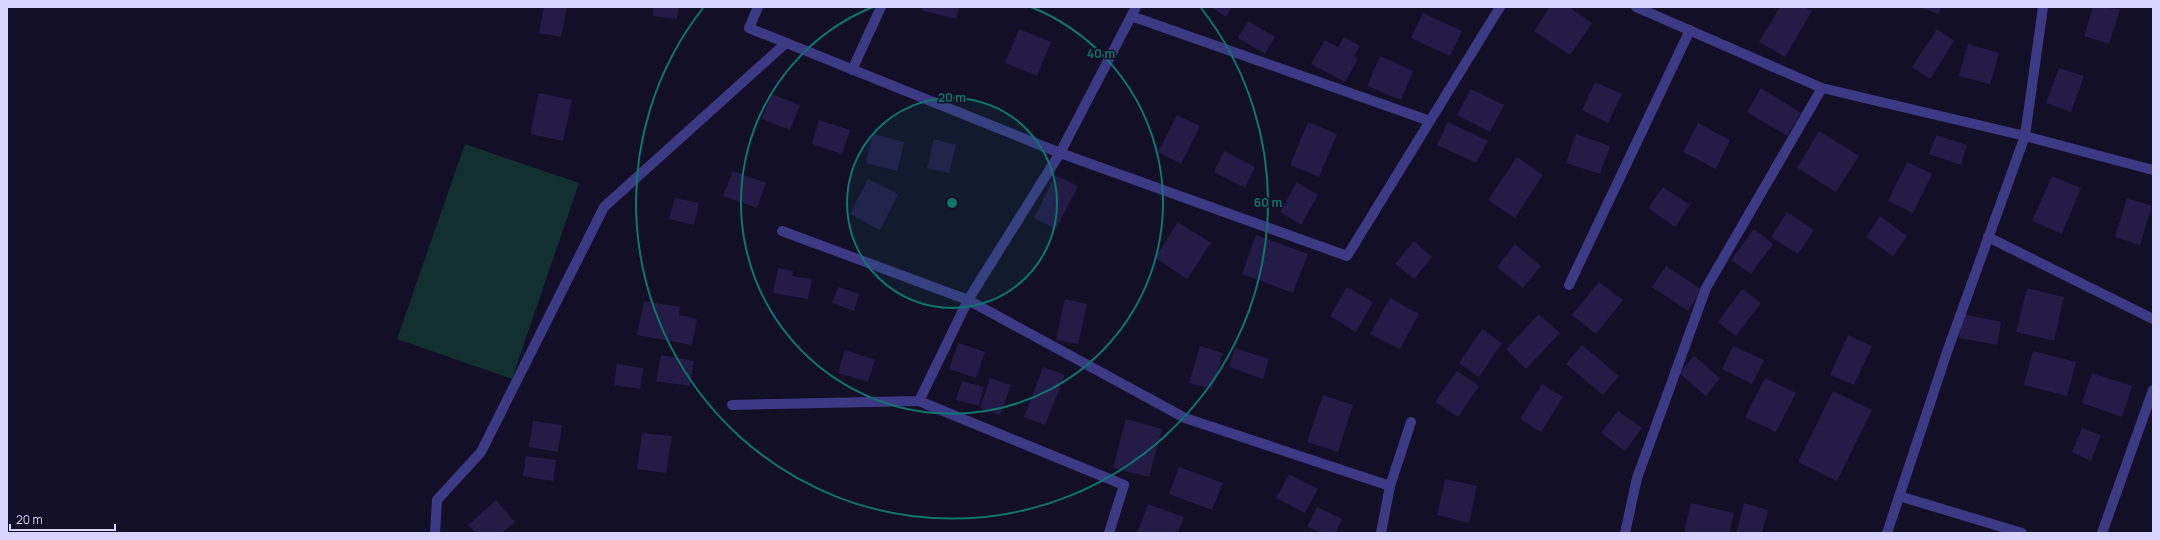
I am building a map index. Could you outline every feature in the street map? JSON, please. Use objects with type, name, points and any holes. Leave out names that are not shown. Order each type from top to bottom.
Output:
[{"type":"street","points":[[758,7],[749,28],[1060,152],[1347,256],[1500,7]]},
{"type":"street","points":[[852,70],[881,7]]},
{"type":"street","points":[[1636,7],[1822,88],[2025,136],[2153,170]]},
{"type":"street","points":[[1887,533],[1947,352],[2025,136],[2043,7]]},
{"type":"street","points":[[919,401],[968,300],[1060,152],[1134,12],[1430,121]]},
{"type":"street","points":[[1569,285],[1690,30]]},
{"type":"street","points":[[435,533],[437,500],[481,452],[604,207],[786,43]]},
{"type":"street","points":[[1625,533],[1636,478],[1706,288],[1822,88]]},
{"type":"street","points":[[782,231],[968,300],[1185,418],[1390,486]]},
{"type":"street","points":[[1988,237],[2153,319]]},
{"type":"street","points":[[2102,533],[2153,390]]},
{"type":"street","points":[[732,405],[919,401],[1124,485],[1109,533]]},
{"type":"street","points":[[1380,533],[1390,486],[1411,422]]},
{"type":"street","points":[[1899,496],[2022,533]]},
{"type":"green space","points":[[465,144],[579,183],[512,379],[397,339]]},
{"type":"building","points":[[544,7],[567,7],[561,37],[539,33]]},
{"type":"building","points":[[654,7],[679,7],[677,19],[653,16]]},
{"type":"building","points":[[922,7],[959,7],[956,19],[921,10]]},
{"type":"building","points":[[1211,7],[1232,7],[1226,17]]},
{"type":"building","points":[[1550,7],[1569,7],[1592,23],[1570,55],[1534,31]]},
{"type":"building","points":[[1780,7],[1804,7],[1812,11],[1785,57],[1759,42]]},
{"type":"building","points":[[1919,7],[1941,7],[1939,14]]},
{"type":"building","points":[[2093,7],[2120,9],[2109,44],[2084,36]]},
{"type":"building","points":[[1423,13],[1462,31],[1450,56],[1411,38]]},
{"type":"building","points":[[1248,21],[1275,37],[1265,54],[1238,38]]},
{"type":"building","points":[[1019,29],[1051,42],[1037,76],[1005,63]]},
{"type":"building","points":[[1937,29],[1954,41],[1930,79],[1912,67]]},
{"type":"building","points":[[1344,37],[1360,46],[1354,56],[1358,59],[1345,82],[1311,64],[1325,40],[1338,47]]},
{"type":"building","points":[[1968,44],[1999,53],[1990,84],[1959,76]]},
{"type":"building","points":[[1380,56],[1413,71],[1401,100],[1367,86]]},
{"type":"building","points":[[2059,68],[2084,76],[2071,112],[2046,103]]},
{"type":"building","points":[[1595,82],[1622,94],[1608,123],[1582,110]]},
{"type":"building","points":[[1761,88],[1801,113],[1787,136],[1747,112]]},
{"type":"building","points":[[1471,89],[1504,105],[1490,132],[1457,115]]},
{"type":"building","points":[[539,93],[572,100],[563,141],[530,134]]},
{"type":"building","points":[[771,94],[800,105],[790,130],[762,119]]},
{"type":"building","points":[[1177,115],[1200,126],[1181,164],[1158,152]]},
{"type":"building","points":[[819,120],[850,130],[842,154],[812,144]]},
{"type":"building","points":[[1308,122],[1337,134],[1319,177],[1290,165]]},
{"type":"building","points":[[1448,122],[1488,141],[1476,163],[1437,145]]},
{"type":"building","points":[[1698,123],[1730,140],[1716,169],[1683,152]]},
{"type":"building","points":[[1819,131],[1859,156],[1836,192],[1797,168]]},
{"type":"building","points":[[873,134],[904,142],[897,171],[866,163]]},
{"type":"building","points":[[1576,134],[1610,146],[1600,174],[1566,163]]},
{"type":"building","points":[[1936,135],[1967,145],[1961,165],[1929,154]]},
{"type":"building","points":[[934,139],[956,145],[949,173],[927,168]]},
{"type":"building","points":[[1224,151],[1255,167],[1245,188],[1214,172]]},
{"type":"building","points":[[1517,157],[1543,175],[1515,218],[1488,200]]},
{"type":"building","points":[[1907,162],[1932,174],[1913,213],[1888,201]]},
{"type":"building","points":[[733,171],[766,183],[757,208],[723,196]]},
{"type":"building","points":[[1055,175],[1078,186],[1056,229],[1034,218]]},
{"type":"building","points":[[2052,176],[2081,188],[2062,234],[2032,221]]},
{"type":"building","points":[[868,179],[898,194],[880,230],[850,214]]},
{"type":"building","points":[[1297,182],[1318,195],[1301,225],[1280,212]]},
{"type":"building","points":[[1663,187],[1690,205],[1675,227],[1648,208]]},
{"type":"building","points":[[675,198],[699,203],[694,225],[669,219]]},
{"type":"building","points":[[2127,198],[2152,206],[2140,245],[2115,237]]},
{"type":"building","points":[[1787,212],[1814,230],[1798,254],[1771,237]]},
{"type":"building","points":[[1880,216],[1907,236],[1893,256],[1866,237]]},
{"type":"building","points":[[1178,222],[1211,243],[1187,279],[1155,258]]},
{"type":"building","points":[[1754,229],[1773,244],[1751,274],[1731,260]]},
{"type":"building","points":[[1256,235],[1308,254],[1293,293],[1242,274]]},
{"type":"building","points":[[1414,241],[1432,257],[1414,279],[1395,264]]},
{"type":"building","points":[[1515,244],[1541,266],[1523,288],[1497,267]]},
{"type":"building","points":[[1666,266],[1702,290],[1688,311],[1652,287]]},
{"type":"building","points":[[778,268],[793,271],[792,276],[812,279],[808,299],[773,293]]},
{"type":"building","points":[[1599,282],[1623,300],[1596,334],[1572,315]]},
{"type":"building","points":[[838,287],[859,294],[854,311],[832,303]]},
{"type":"building","points":[[1347,287],[1373,302],[1356,332],[1330,316]]},
{"type":"building","points":[[2027,288],[2064,297],[2054,341],[2016,332]]},
{"type":"building","points":[[1742,289],[1761,303],[1736,336],[1718,322]]},
{"type":"building","points":[[1390,298],[1419,314],[1400,349],[1370,334]]},
{"type":"building","points":[[1065,299],[1087,304],[1078,344],[1056,340]]},
{"type":"building","points":[[644,301],[680,307],[679,315],[697,319],[692,345],[637,335]]},
{"type":"building","points":[[1539,314],[1560,333],[1526,369],[1506,349]]},
{"type":"building","points":[[1963,314],[2001,322],[1997,345],[1959,338]]},
{"type":"building","points":[[1482,329],[1502,343],[1479,377],[1459,363]]},
{"type":"building","points":[[1848,335],[1872,346],[1854,385],[1830,375]]},
{"type":"building","points":[[958,343],[985,352],[976,378],[949,369]]},
{"type":"building","points":[[1582,345],[1619,376],[1603,395],[1566,364]]},
{"type":"building","points":[[1200,346],[1223,353],[1212,389],[1189,383]]},
{"type":"building","points":[[1733,346],[1764,360],[1752,384],[1722,369]]},
{"type":"building","points":[[1235,348],[1269,359],[1263,379],[1229,367]]},
{"type":"building","points":[[845,350],[875,360],[868,382],[838,373]]},
{"type":"building","points":[[2033,351],[2076,362],[2067,396],[2024,385]]},
{"type":"building","points":[[661,355],[694,361],[690,386],[656,381]]},
{"type":"building","points":[[1694,356],[1720,378],[1706,396],[1679,373]]},
{"type":"building","points":[[617,364],[643,368],[640,389],[614,385]]},
{"type":"building","points":[[1043,367],[1065,375],[1045,425],[1024,417]]},
{"type":"building","points":[[1457,371],[1479,386],[1458,417],[1435,402]]},
{"type":"building","points":[[2092,373],[2132,386],[2122,417],[2082,403]]},
{"type":"building","points":[[990,378],[1011,385],[1000,415],[980,408]]},
{"type":"building","points":[[1765,378],[1796,393],[1776,432],[1745,417]]},
{"type":"building","points":[[962,381],[984,387],[979,406],[956,400]]},
{"type":"building","points":[[1542,384],[1563,397],[1541,432],[1520,419]]},
{"type":"building","points":[[1833,391],[1872,410],[1837,481],[1798,462]]},
{"type":"building","points":[[1323,395],[1353,405],[1338,452],[1307,442]]},
{"type":"building","points":[[1618,411],[1642,428],[1625,451],[1601,433]]},
{"type":"building","points":[[1126,419],[1162,429],[1149,477],[1113,468]]},
{"type":"building","points":[[533,421],[562,425],[558,452],[529,447]]},
{"type":"building","points":[[2082,428],[2101,435],[2091,461],[2072,452]]},
{"type":"building","points":[[642,433],[672,436],[666,473],[637,469]]},
{"type":"building","points":[[526,456],[556,460],[553,481],[523,476]]},
{"type":"building","points":[[1179,467],[1223,483],[1212,510],[1169,494]]},
{"type":"building","points":[[1289,474],[1318,489],[1305,513],[1276,498]]},
{"type":"building","points":[[1445,479],[1477,486],[1469,523],[1437,515]]},
{"type":"building","points":[[496,500],[515,522],[502,533],[476,533],[468,525]]},
{"type":"building","points":[[1691,503],[1734,513],[1729,533],[1684,533]]},
{"type":"building","points":[[1744,503],[1768,510],[1762,533],[1736,533]]},
{"type":"building","points":[[1148,504],[1184,517],[1178,533],[1137,533]]},
{"type":"building","points":[[1317,507],[1342,519],[1336,533],[1323,533],[1307,527]]}]
